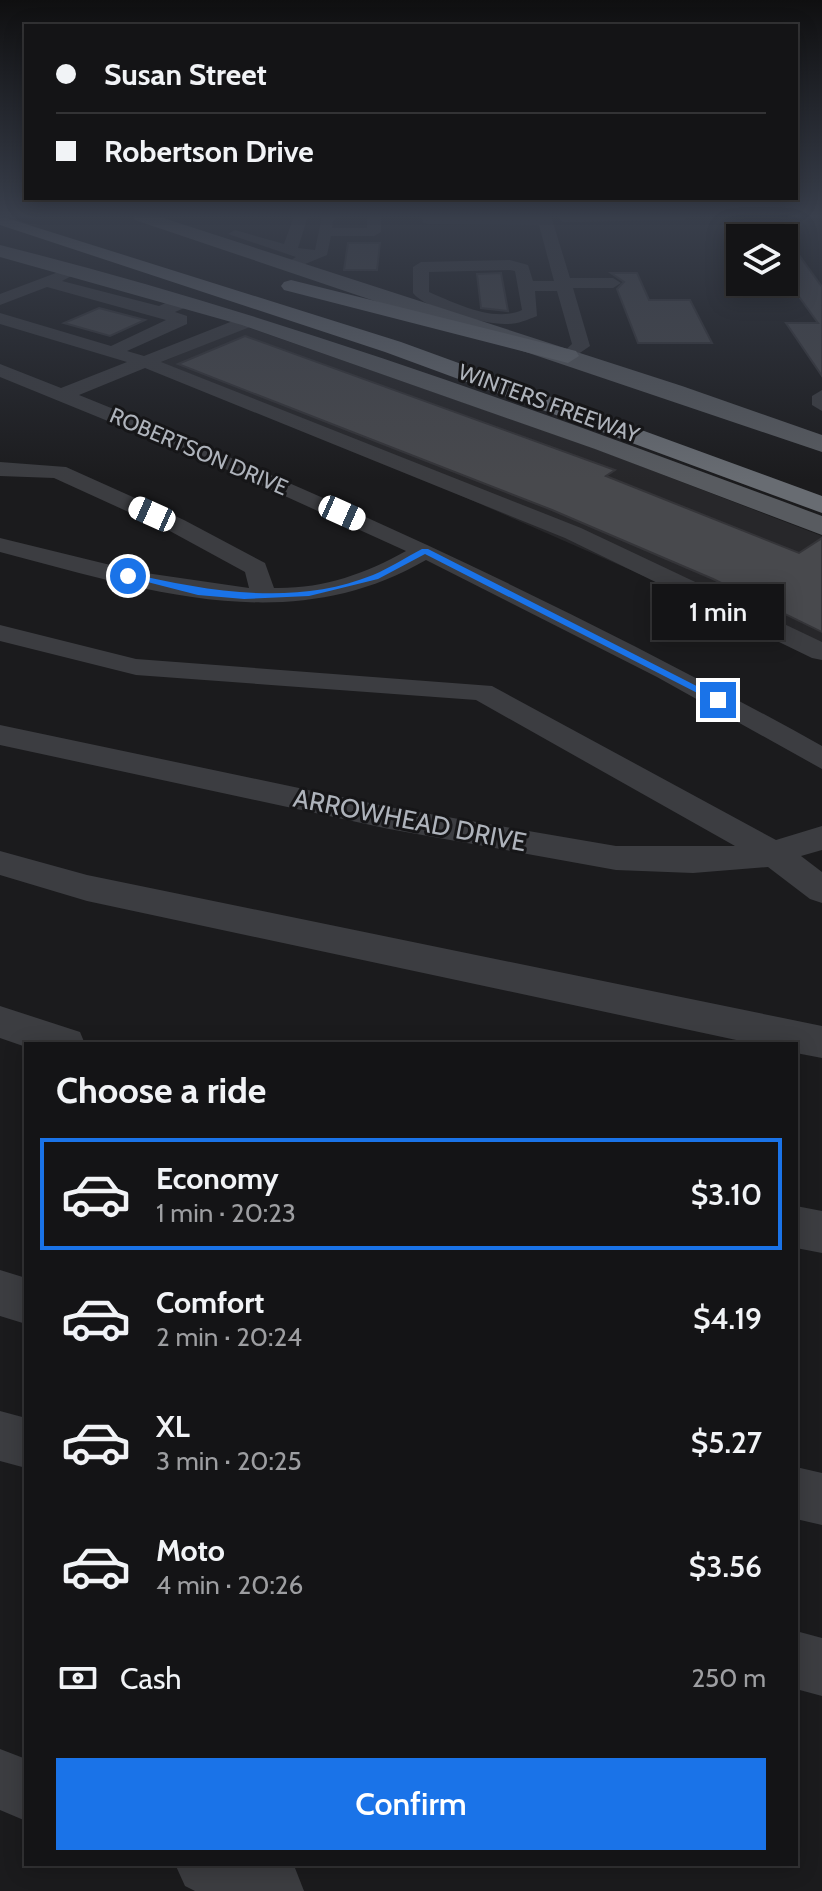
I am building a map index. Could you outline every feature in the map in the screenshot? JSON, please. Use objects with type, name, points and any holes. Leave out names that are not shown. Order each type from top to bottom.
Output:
[{"type":"highway","points":[[201,304],[225,314]]},
{"type":"highway","name":"WINTERS FREEWAY","points":[[259,304],[393,347],[822,505]]},
{"type":"highway","name":"WINTERS FREEWAY","points":[[318,304],[512,366]]},
{"type":"highway","points":[[364,304],[568,356]]},
{"type":"main road","points":[[191,304],[249,321],[604,444],[822,526]]},
{"type":"main road","points":[[423,304],[822,444]]},
{"type":"street","points":[[40,304],[0,318],[145,362],[573,533],[822,652]]},
{"type":"street","points":[[26,325],[54,304]]},
{"type":"street","points":[[112,351],[181,320],[131,304]]},
{"type":"street","points":[[160,312],[178,304]]},
{"type":"street","points":[[474,304],[488,317],[525,316],[531,312],[530,304]]},
{"type":"street","points":[[568,356],[581,346],[569,304]]},
{"type":"street","points":[[63,394],[249,321]]},
{"type":"street","name":"ROBERTSON DRIVE","points":[[0,370],[231,463],[425,550],[667,671],[822,759]]},
{"type":"street","points":[[822,396],[822,405]]},
{"type":"street","points":[[0,469],[58,472],[176,525],[256,568],[264,596]]},
{"type":"street","points":[[0,545],[198,592],[264,596],[309,593],[374,577],[425,550]]},
{"type":"street","points":[[0,633],[136,667],[482,692],[773,853],[822,890]]},
{"type":"street","name":"ARROWHEAD DRIVE","points":[[0,735],[389,818],[616,858],[693,861],[760,857],[822,838]]},
{"type":"street","points":[[0,863],[87,888],[822,1042]]},
{"type":"street","points":[[0,1022],[60,1042]]},
{"type":"street","points":[[798,1227],[822,1232]]},
{"type":"street","points":[[0,1293],[24,1300]]},
{"type":"street","points":[[0,1436],[24,1442]]},
{"type":"street","points":[[798,1493],[822,1499]]},
{"type":"street","points":[[798,1661],[822,1667]]},
{"type":"street","points":[[0,1779],[24,1789]]},
{"type":"street","points":[[212,1866],[272,1891]]},
{"type":"shaded area","points":[[247,327],[591,447],[822,536],[822,654],[159,363]]},
{"type":"building","points":[[481,304],[507,304],[508,311],[481,308]]},
{"type":"building","points":[[623,304],[692,304],[712,343],[638,343]]},
{"type":"building","points":[[804,304],[822,304],[822,376],[786,323],[818,323]]},
{"type":"building","points":[[99,308],[145,320],[110,336],[64,323]]},
{"type":"building","points":[[245,336],[615,470],[606,476],[799,553],[822,538],[822,632],[713,579],[552,510],[178,364]]},
{"type":"route","points":[[128,576],[198,592],[244,597],[309,593],[374,577],[425,550],[667,671],[718,700]]}]
